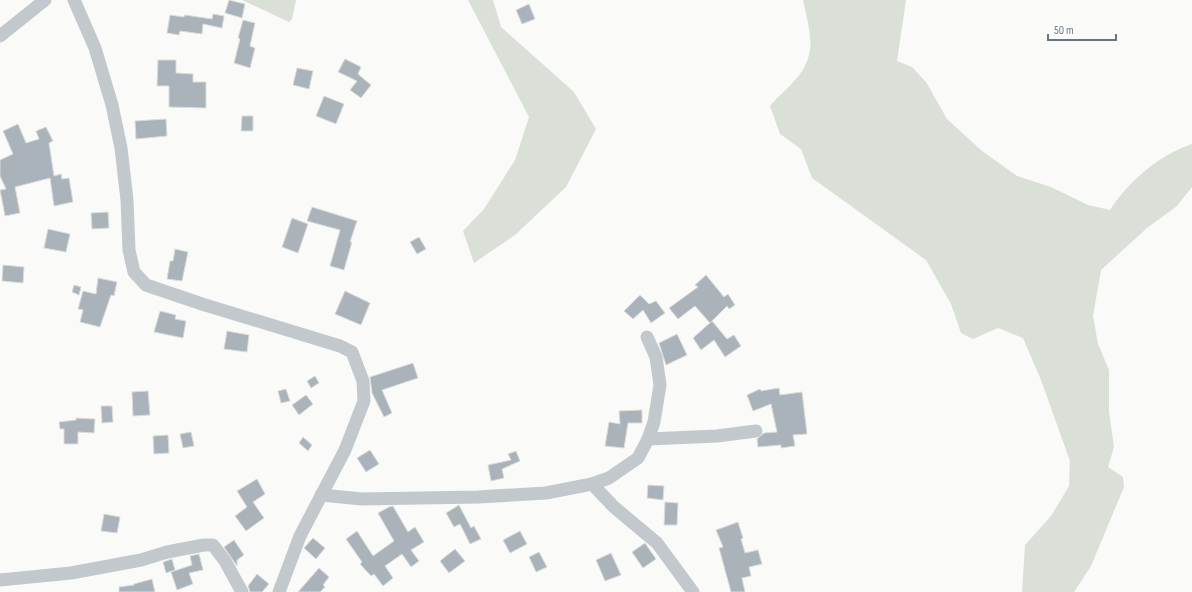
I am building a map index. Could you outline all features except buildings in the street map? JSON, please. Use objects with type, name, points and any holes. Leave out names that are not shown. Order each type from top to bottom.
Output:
[{"type":"street","points":[[0,36],[45,0]]},
{"type":"street","points":[[74,0],[95,48],[112,105],[121,148],[129,250],[134,272],[146,285],[202,304],[340,346],[352,352],[363,381],[364,401],[345,450],[300,536],[280,592]]},
{"type":"street","points":[[321,495],[362,499],[478,497],[546,493],[592,484],[609,478],[638,458],[648,439],[654,422],[660,385],[656,357],[647,337]]},
{"type":"street","points":[[648,439],[717,436],[756,431]]},
{"type":"street","points":[[592,484],[614,507],[657,543],[693,592]]},
{"type":"street","points":[[0,580],[71,573],[141,560],[167,552],[204,545],[213,545],[225,561],[242,592]]},
{"type":"shaded area","points":[[242,0],[296,0],[292,19],[289,22]]},
{"type":"shaded area","points":[[468,0],[493,0],[501,27],[574,92],[596,129],[566,187],[515,235],[474,263],[463,231],[484,209],[515,160],[529,117]]},
{"type":"shaded area","points":[[803,0],[906,0],[897,61],[912,67],[926,82],[947,119],[982,151],[1017,176],[1051,187],[1088,205],[1110,210],[1126,189],[1146,170],[1168,155],[1192,144],[1192,187],[1177,206],[1147,228],[1101,270],[1093,316],[1098,344],[1109,370],[1109,412],[1114,447],[1108,467],[1123,477],[1124,487],[1091,566],[1074,592],[1022,592],[1025,545],[1051,516],[1069,486],[1070,461],[1041,380],[1023,338],[998,328],[973,339],[961,333],[951,304],[926,260],[812,178],[801,149],[780,134],[770,106],[793,83],[803,69],[808,60],[810,50],[809,32]]}]
